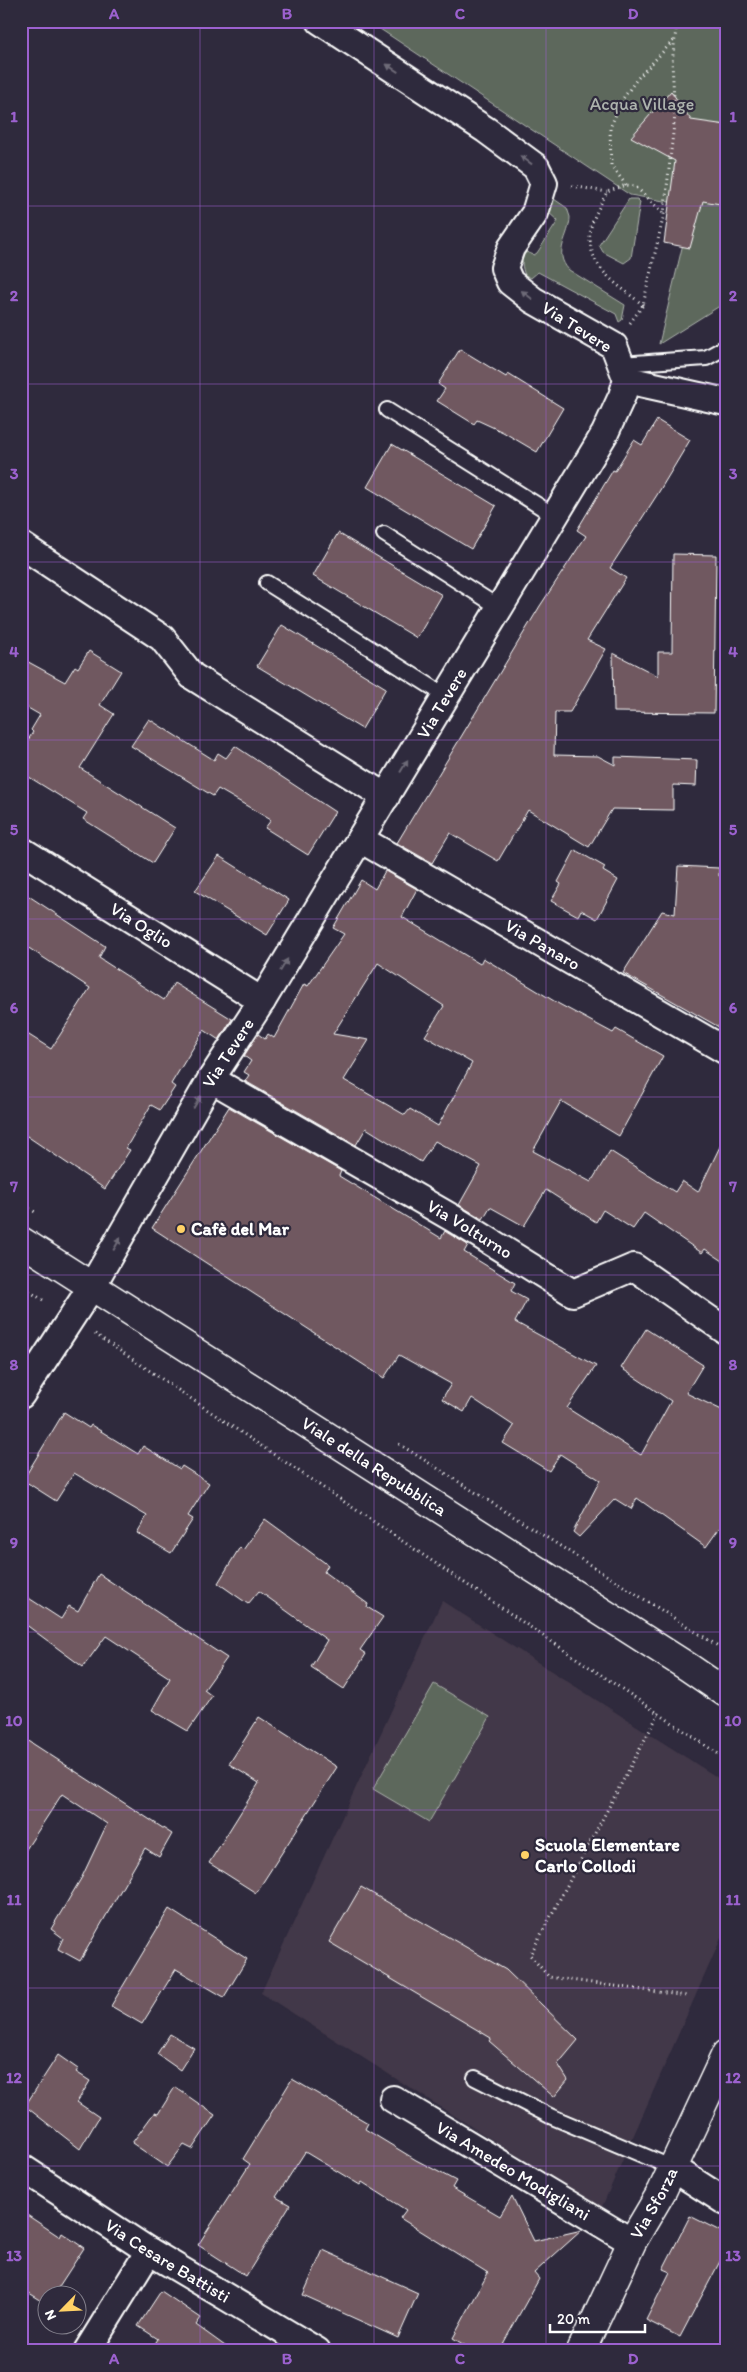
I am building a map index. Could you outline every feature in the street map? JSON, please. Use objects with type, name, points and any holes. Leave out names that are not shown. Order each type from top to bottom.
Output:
[{"type":"street","points":[[320,21],[486,130],[536,167],[544,182]]},
{"type":"street","name":"Via Tevere","points":[[21,1395],[92,1286],[211,1079],[262,1001],[386,797],[605,433],[620,402],[621,363],[510,282],[504,268],[510,248],[535,213],[544,182]]},
{"type":"street","points":[[621,363],[726,402]]},
{"type":"street","points":[[21,545],[162,638],[192,676],[386,797]]},
{"type":"street","name":"Via Panaro","points":[[360,839],[726,1051]]},
{"type":"street","name":"Via Oglio","points":[[21,850],[262,1001]]},
{"type":"street","name":"Via Volturno","points":[[211,1079],[446,1214],[573,1293],[634,1267],[726,1330]]},
{"type":"street","name":"Viale della Repubblica","points":[[21,1241],[726,1693]]},
{"type":"street","name":"Via Sforza","points":[[581,2351],[632,2242],[662,2191],[726,2054]]},
{"type":"street","name":"Via Amedeo Modigliani","points":[[393,2098],[632,2242]]},
{"type":"street","name":"Via Cesare Battisti","points":[[21,2168],[149,2252],[316,2351]]},
{"type":"street","points":[[673,2168],[726,2202]]},
{"type":"street","points":[[86,2351],[149,2252]]},
{"type":"lane","points":[[621,363],[706,358],[726,347]]},
{"type":"lane","points":[[387,410],[555,516]]},
{"type":"lane","points":[[384,534],[500,608]]},
{"type":"lane","points":[[267,583],[446,696]]},
{"type":"lane","points":[[475,2078],[550,2116],[673,2168]]},
{"type":"path","points":[[621,363],[643,305],[664,214],[675,115],[672,63],[677,21]]},
{"type":"path","points":[[626,185],[611,165],[610,128],[622,100],[637,79],[674,40]]},
{"type":"path","points":[[544,182],[608,192],[626,185],[635,186],[664,214]]},
{"type":"path","points":[[608,192],[592,225],[590,245],[596,264],[643,305]]},
{"type":"path","points":[[21,1203],[37,1213]]},
{"type":"path","points":[[21,1286],[72,1318],[726,1759]]},
{"type":"path","points":[[392,1439],[726,1651]]},
{"type":"path","points":[[659,1713],[530,1955],[550,1977],[687,1996]]},
{"type":"shaded area","name":"Scuola Elementare Carlo Collodi","points":[[442,1601],[726,1783],[726,1927],[601,2209],[261,1993]]},
{"type":"green space","name":"Acqua Village","points":[[368,21],[726,21],[726,302],[659,344],[692,206],[630,195]]},
{"type":"green space","points":[[554,199],[567,208],[570,217],[562,250],[564,263],[569,270],[625,305],[622,320],[619,322],[616,314],[538,272],[531,278],[525,275],[522,263],[524,254],[526,252],[534,255],[537,253],[558,221],[548,212]]},
{"type":"green space","points":[[629,199],[637,199],[640,202],[631,258],[624,263],[603,252],[599,245]]},
{"type":"green space","points":[[434,1684],[490,1717],[429,1822],[373,1789]]},
{"type":"building","points":[[671,91],[691,120],[726,125],[726,205],[703,201],[690,248],[664,243],[675,161],[631,137]]},
{"type":"building","points":[[460,349],[506,377],[508,374],[563,408],[537,452],[503,432],[477,420],[474,424],[437,401],[445,389],[438,384]]},
{"type":"building","points":[[657,420],[690,440],[610,568],[626,578],[587,640],[606,649],[570,712],[555,712],[554,755],[598,756],[615,765],[615,757],[697,760],[696,786],[673,785],[673,810],[612,809],[589,847],[528,810],[498,861],[450,833],[432,863],[397,843],[540,606],[586,536],[577,530],[613,470],[615,471],[634,440],[642,445]]},
{"type":"building","points":[[392,444],[496,506],[471,549],[367,487]]},
{"type":"building","points":[[338,533],[442,595],[417,638],[313,576]]},
{"type":"building","points":[[673,554],[716,555],[714,713],[614,712],[613,653],[658,676],[658,652],[672,652]]},
{"type":"building","points":[[282,625],[386,688],[362,729],[257,666]]},
{"type":"building","points":[[89,651],[121,671],[100,705],[114,714],[80,768],[175,828],[153,863],[83,819],[87,813],[21,772],[21,751],[33,732],[31,730],[40,715],[21,704],[21,658],[65,682],[75,666],[78,668]]},
{"type":"building","points":[[149,719],[214,760],[218,753],[226,758],[235,746],[335,812],[308,855],[265,828],[271,820],[218,789],[213,796],[131,746]]},
{"type":"building","points":[[575,850],[605,867],[603,871],[618,880],[597,919],[581,910],[578,916],[551,901],[561,884],[558,882]]},
{"type":"building","points":[[219,856],[289,900],[267,935],[195,891]]},
{"type":"building","points":[[678,866],[719,868],[719,876],[726,877],[726,1031],[623,973],[662,911],[675,914]]},
{"type":"building","points":[[385,871],[417,889],[402,917],[480,964],[483,958],[559,1004],[613,1033],[616,1029],[663,1056],[619,1136],[561,1101],[533,1151],[591,1182],[610,1151],[675,1192],[682,1181],[698,1192],[726,1134],[726,1263],[705,1249],[702,1253],[644,1213],[633,1229],[603,1210],[596,1222],[546,1190],[524,1226],[490,1207],[483,1219],[459,1205],[481,1166],[435,1141],[421,1162],[366,1128],[356,1145],[245,1081],[249,1075],[244,1072],[251,1061],[244,1056],[258,1034],[265,1039],[268,1034],[274,1038],[304,984],[308,986],[344,934],[333,928],[361,880],[375,889]],"holes":[[[378,963],[444,1006],[425,1036],[472,1063],[438,1126],[410,1109],[405,1115],[344,1080],[369,1040],[333,1034]]]},
{"type":"building","points":[[21,891],[105,946],[99,958],[164,1000],[174,983],[232,1019],[219,1040],[204,1030],[171,1084],[175,1087],[160,1110],[151,1105],[126,1148],[130,1150],[105,1189],[21,1132],[21,1030],[51,1049],[90,988],[21,943]]},
{"type":"building","points":[[229,1107],[341,1171],[339,1176],[441,1238],[445,1231],[468,1245],[464,1252],[515,1283],[511,1291],[527,1300],[515,1322],[596,1366],[567,1408],[641,1455],[671,1401],[621,1368],[646,1329],[703,1365],[686,1393],[726,1412],[726,1519],[706,1547],[637,1498],[631,1509],[615,1499],[579,1537],[573,1532],[600,1480],[560,1454],[549,1471],[503,1443],[514,1426],[472,1398],[464,1412],[442,1399],[451,1384],[399,1355],[384,1378],[152,1228]]},
{"type":"building","points":[[64,1412],[89,1428],[91,1425],[138,1454],[143,1446],[180,1469],[182,1466],[209,1483],[188,1516],[193,1519],[171,1553],[137,1533],[147,1516],[74,1473],[56,1501],[23,1480]]},
{"type":"building","points":[[265,1519],[328,1565],[324,1572],[368,1604],[367,1607],[383,1617],[360,1650],[366,1654],[344,1689],[311,1667],[327,1640],[259,1591],[248,1604],[218,1583],[240,1547],[243,1550]]},
{"type":"building","points":[[99,1574],[227,1658],[204,1690],[212,1696],[188,1731],[152,1710],[170,1678],[106,1636],[83,1667],[21,1621],[21,1593],[61,1619],[69,1606],[78,1611]]},
{"type":"building","points":[[259,1717],[337,1767],[256,1893],[209,1863],[259,1783],[229,1764]]},
{"type":"building","points":[[21,1736],[172,1834],[159,1857],[145,1848],[80,1961],[58,1949],[63,1938],[51,1929],[82,1877],[107,1824],[62,1794],[21,1857]]},
{"type":"building","points":[[361,1887],[506,1970],[578,2040],[558,2064],[568,2080],[554,2097],[489,2041],[491,2038],[329,1942]]},
{"type":"building","points":[[169,1909],[247,1959],[224,1997],[176,1969],[142,2024],[111,2006]]},
{"type":"building","points":[[170,2034],[194,2048],[180,2070],[157,2054]]},
{"type":"building","points":[[58,2055],[78,2069],[76,2072],[90,2081],[77,2102],[99,2117],[80,2149],[25,2106]]},
{"type":"building","points":[[292,2079],[368,2123],[365,2129],[416,2160],[456,2181],[452,2188],[500,2216],[512,2196],[534,2241],[582,2230],[534,2273],[539,2279],[499,2351],[474,2351],[453,2338],[488,2273],[400,2218],[406,2210],[362,2182],[360,2185],[305,2152],[276,2197],[290,2205],[246,2276],[198,2245],[250,2164],[243,2159]]},
{"type":"building","points":[[175,2087],[215,2115],[192,2149],[184,2145],[167,2167],[132,2143],[154,2113],[158,2114]]},
{"type":"building","points":[[21,2211],[60,2237],[62,2233],[84,2248],[61,2284],[38,2284],[38,2298],[21,2288]]},
{"type":"building","points":[[690,2216],[726,2234],[726,2250],[680,2337],[646,2320],[670,2272],[663,2269]]},
{"type":"building","points":[[323,2250],[418,2293],[398,2338],[303,2295]]},
{"type":"building","points":[[161,2291],[201,2318],[196,2325],[232,2351],[150,2351],[158,2339],[138,2326]]},
{"type":"place","name":"Cafè del Mar","points":[[181,1229]]},
{"type":"place","name":"Scuola Elementare Carlo Collodi","points":[[525,1855]]}]
